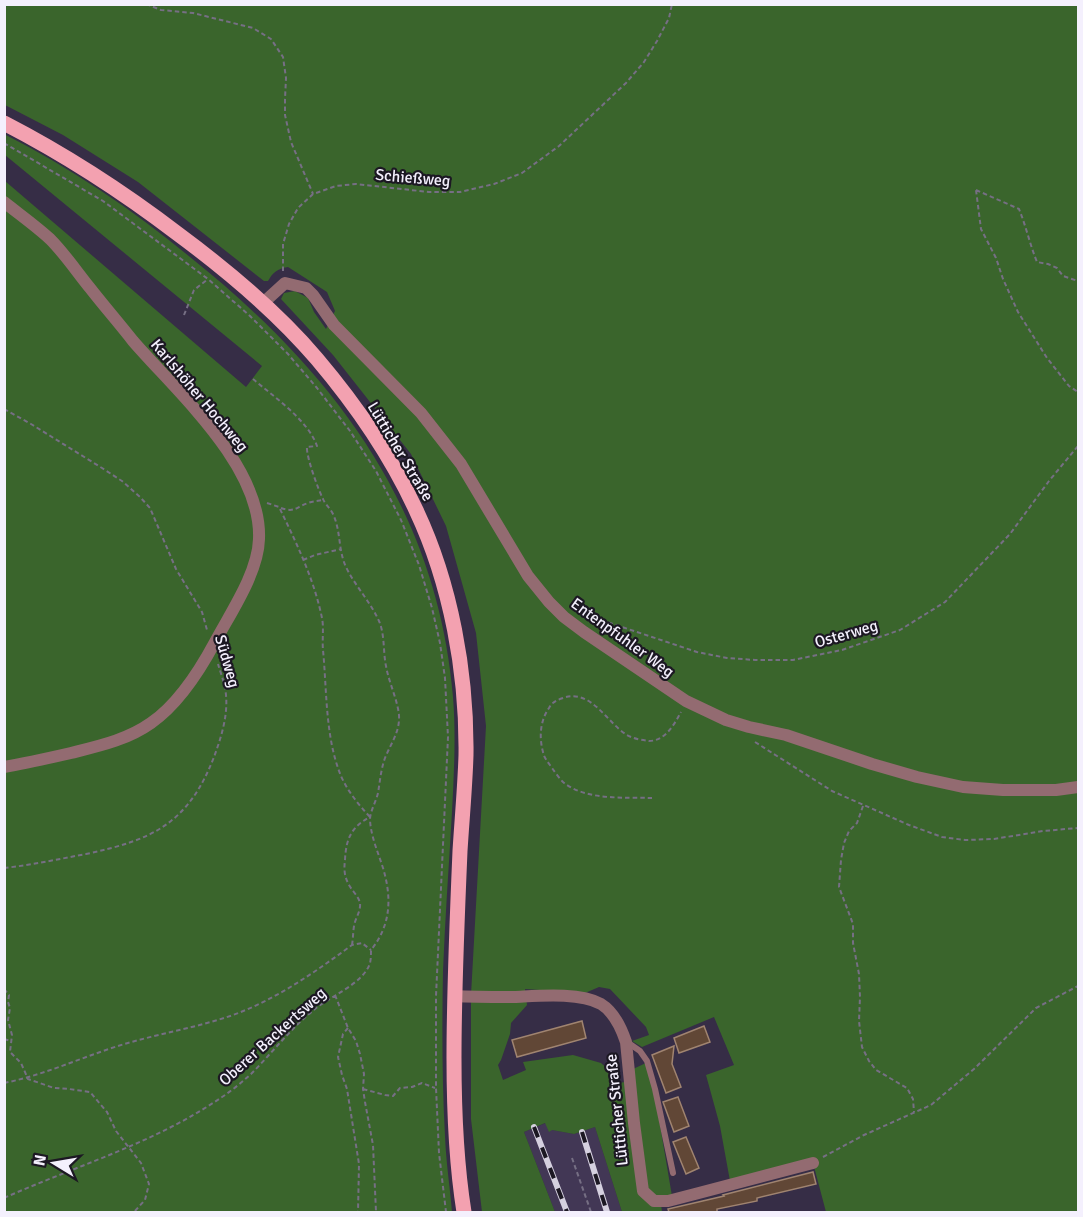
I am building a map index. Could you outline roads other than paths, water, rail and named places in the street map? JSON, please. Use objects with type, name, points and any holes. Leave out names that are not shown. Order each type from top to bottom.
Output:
[{"type":"main road","name":"Lütticher Straße","points":[[4,123],[76,163],[134,201],[210,258],[285,325],[317,359],[361,415],[417,510],[438,564],[455,632],[464,691],[466,754],[454,996],[454,1106],[464,1212]]},
{"type":"street","name":"Karlshöher Hochweg","points":[[4,202],[56,245],[128,334],[221,441],[238,468],[250,494],[257,514],[259,539],[255,562],[245,586],[212,648],[183,693],[167,710],[151,723],[128,736],[103,745],[4,767]]},
{"type":"street","name":"Entenpfuhler Weg","points":[[262,304],[285,283],[306,288],[334,325],[421,413],[461,464],[528,576],[549,602],[584,632],[686,701],[726,720],[786,735],[872,765],[917,777],[963,787],[1003,790],[1056,790],[1078,787]]},
{"type":"street","name":"Lütticher Straße","points":[[454,996],[585,998],[601,1004],[612,1013],[626,1042],[643,1191],[654,1201],[668,1201],[813,1163]]},
{"type":"lane","points":[[626,1042],[640,1051],[647,1061],[673,1173]]},
{"type":"railway","points":[[534,1127],[567,1212]]},
{"type":"railway","points":[[582,1132],[607,1212]]}]
